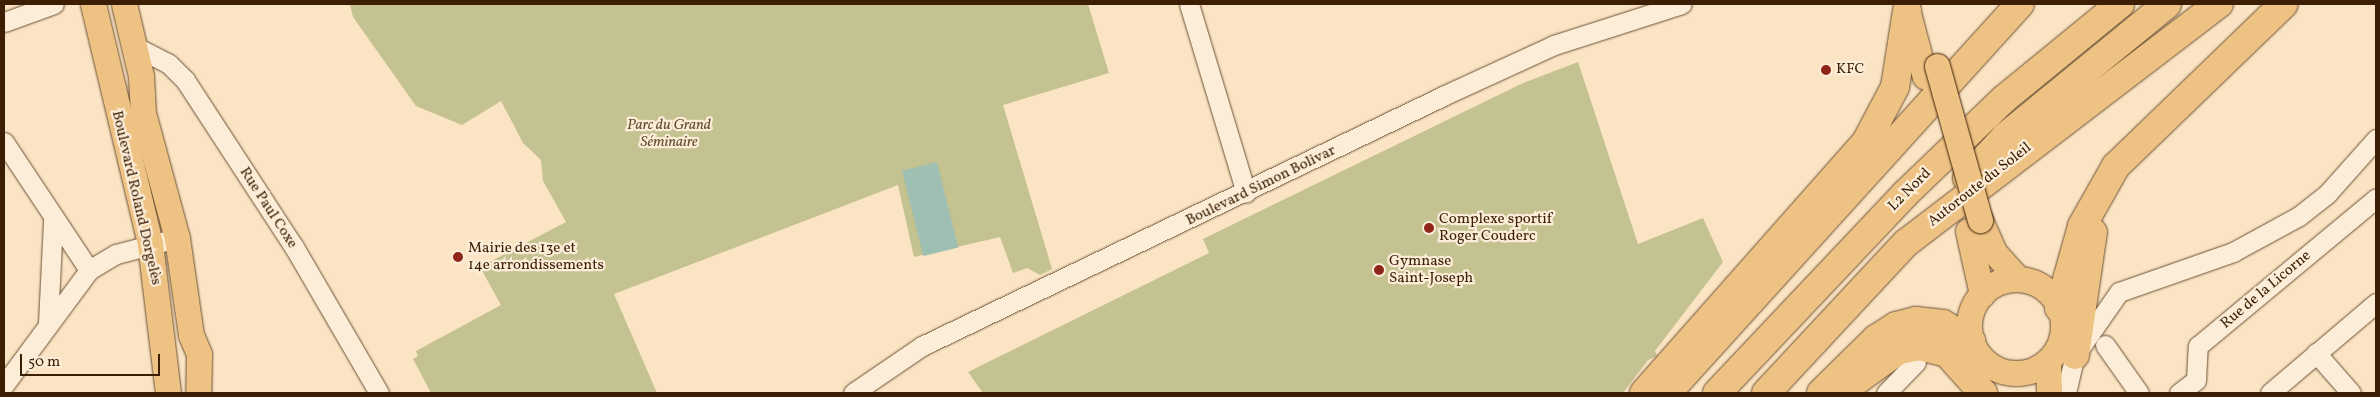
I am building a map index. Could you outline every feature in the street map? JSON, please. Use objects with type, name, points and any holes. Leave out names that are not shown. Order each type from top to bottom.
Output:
[{"type":"highway","points":[[1667,393],[2020,4]]},
{"type":"highway","name":"L2 Nord","points":[[1717,393],[1905,194],[2004,98],[2120,4]]},
{"type":"highway","points":[[1906,243],[2006,136],[2167,4]]},
{"type":"highway","name":"Autoroute du Soleil","points":[[1766,393],[1906,243],[2219,4]]},
{"type":"highway","points":[[2059,308],[2082,226],[2116,166],[2284,4]]},
{"type":"highway","points":[[1644,393],[1866,142],[1895,87],[1911,6]]},
{"type":"highway","points":[[2075,355],[2096,201]]},
{"type":"highway","points":[[1821,393],[1876,339],[1896,326],[1916,321],[1943,324],[1971,341]]},
{"type":"highway","points":[[1840,393],[1899,350],[1919,346],[1947,353],[1983,393]]},
{"type":"main road","name":"Boulevard Roland Dorgelès","points":[[92,4],[150,244],[168,393]]},
{"type":"main road","name":"Boulevard Roland Dorgelès","points":[[127,4],[143,113],[177,238],[191,335],[199,354],[198,393]]},
{"type":"main road","points":[[1911,6],[1974,226],[1982,294]]},
{"type":"main road","points":[[1974,226],[2018,279]]},
{"type":"main road","points":[[2018,393],[2001,371],[1988,364],[1971,341],[1970,316],[1982,294],[2005,280],[2018,279],[2043,288],[2059,308],[2061,336],[2048,361],[2049,393]]},
{"type":"main road","points":[[2001,371],[2026,372],[2048,361]]},
{"type":"street","points":[[4,22],[54,4]]},
{"type":"street","points":[[1189,4],[1246,193]]},
{"type":"street","name":"Boulevard Simon Bolivar","points":[[853,393],[922,346],[1554,45],[1682,4]]},
{"type":"street","name":"Rue Paul Coxe","points":[[134,46],[169,64],[185,80],[324,296],[379,393]]},
{"type":"street","points":[[2066,393],[2075,355],[2119,292],[2233,252],[2299,216],[2327,194],[2376,139]]},
{"type":"street","points":[[4,142],[89,270]]},
{"type":"street","name":"Rue de la Licorne","points":[[2179,393],[2196,380],[2198,346],[2376,198]]},
{"type":"street","points":[[48,323],[54,219]]},
{"type":"street","points":[[4,385],[89,270],[116,254],[177,238]]},
{"type":"street","points":[[2270,393],[2376,304]]},
{"type":"street","points":[[2105,345],[2139,393]]},
{"type":"street","points":[[2316,354],[2351,393]]},
{"type":"street","points":[[1886,393],[1916,362]]},
{"type":"green space","name":"Parc du Grand Séminaire","points":[[350,4],[1088,4],[1109,73],[1003,105],[1052,269],[1040,275],[1027,268],[1013,273],[1000,237],[914,257],[898,185],[614,294],[657,393],[431,393],[413,359],[418,356],[416,351],[501,305],[480,267],[566,222],[543,181],[541,160],[523,143],[501,101],[462,125],[416,106],[353,17]]},
{"type":"green space","name":"Complexe sportif Roger Couderc","points":[[1578,62],[1638,244],[1703,218],[1723,262],[1655,351],[1657,356],[1648,360],[1623,393],[983,393],[968,372],[1209,253],[1203,239],[1521,84]]},
{"type":"shaded area","points":[[937,162],[958,247],[923,256],[902,171]]},
{"type":"place","name":"KFC","points":[[1826,70]]},
{"type":"place","name":"Complexe sportif Roger Couderc","points":[[1429,228]]},
{"type":"place","name":"Mairie des 13e et 14e arrondissements","points":[[458,257]]},
{"type":"place","name":"Gymnase Saint-Joseph","points":[[1379,270]]}]
